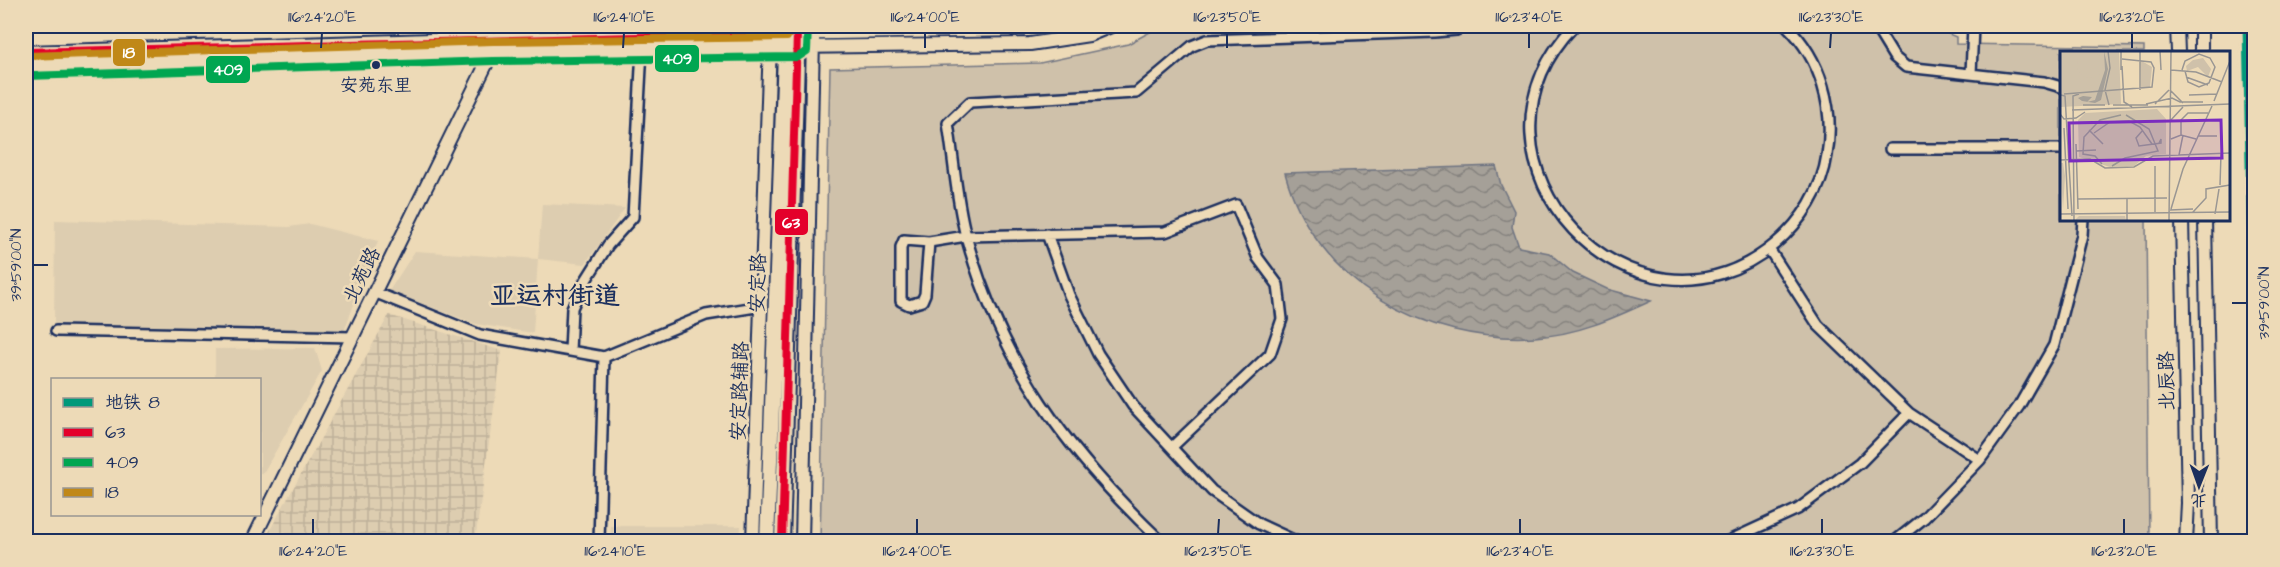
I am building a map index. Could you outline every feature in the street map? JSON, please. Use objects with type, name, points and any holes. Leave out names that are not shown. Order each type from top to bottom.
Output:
[{"type":"main road","name":"北苑路","points":[[252,542],[505,26]]},
{"type":"main road","points":[[26,66],[493,51],[770,48],[792,35],[813,29],[1028,30],[1062,26]]},
{"type":"main road","points":[[26,52],[771,29],[792,35],[813,47],[1030,44],[1089,35],[1111,26]]},
{"type":"main road","points":[[2177,26],[2178,51]]},
{"type":"main road","points":[[2201,26],[2201,51]]},
{"type":"main road","name":"安定路辅路","points":[[753,542],[771,29]]},
{"type":"main road","points":[[802,542],[813,29]]},
{"type":"main road","name":"安定路","points":[[767,542],[792,35]]},
{"type":"main road","name":"安定路","points":[[782,542],[792,35]]},
{"type":"main road","name":"北辰路","points":[[2181,220],[2188,503],[2186,542]]},
{"type":"main road","points":[[2205,220],[2211,542]]},
{"type":"street","points":[[1162,542],[1082,460],[1047,413],[1016,362],[993,312],[966,236],[948,123],[970,102],[1136,93],[1192,46],[1207,40],[1435,32],[1456,30],[1465,26]]},
{"type":"street","points":[[1574,26],[1554,51],[1543,73],[1532,121],[1534,152],[1542,182],[1552,205],[1567,225],[1589,246],[1616,263],[1664,277],[1688,278],[1719,273],[1748,262],[1770,249],[1806,210],[1821,178],[1829,144],[1828,109],[1820,75],[1803,44],[1787,26]]},
{"type":"street","points":[[1875,26],[1893,57],[1906,67],[2044,82],[2060,87]]},
{"type":"street","points":[[1971,74],[1973,26]]},
{"type":"street","points":[[570,351],[572,308],[581,288],[608,245],[633,217],[642,49]]},
{"type":"street","points":[[1890,149],[2060,149]]},
{"type":"street","points":[[929,242],[925,294],[922,302],[909,305],[901,301],[901,248],[904,240],[929,242],[966,236],[1165,232],[1236,205],[1257,258],[1278,285],[1282,319],[1270,354],[1172,447]]},
{"type":"street","points":[[1894,542],[1924,518],[1980,460],[2019,406],[2054,345],[2082,235],[2083,220]]},
{"type":"street","points":[[1047,234],[1069,295],[1098,354],[1133,406],[1212,491],[1259,524],[1298,542]]},
{"type":"street","points":[[1770,249],[1818,325],[1909,412],[1980,460]]},
{"type":"street","points":[[374,292],[480,335],[604,357],[706,315],[762,306]]},
{"type":"street","points":[[56,332],[352,337]]},
{"type":"street","points":[[599,542],[604,357]]},
{"type":"street","points":[[1726,542],[1798,509],[1860,463],[1909,412]]},
{"type":"shaded area","points":[[1161,26],[1930,26],[1956,37],[1956,44],[2144,47],[2144,51],[2060,51],[2060,220],[2146,220],[2149,541],[820,542],[830,68],[1040,63],[1128,44]]},
{"type":"shaded area","points":[[542,204],[625,208],[585,264],[538,259]]},
{"type":"shaded area","points":[[55,220],[289,227],[310,224],[378,241],[344,331],[54,325]]},
{"type":"shaded area","points":[[415,251],[538,259],[533,333],[476,324],[389,291]]},
{"type":"shaded area","points":[[389,315],[502,351],[475,541],[264,541]]},
{"type":"shaded area","points":[[315,348],[322,371],[263,473],[261,473],[261,378],[215,378],[215,349]]},
{"type":"shaded area","points":[[611,526],[741,526],[740,541],[610,541]]},
{"type":"water","points":[[1496,166],[1501,185],[1514,211],[1512,227],[1519,247],[1549,253],[1573,273],[1607,289],[1651,301],[1609,319],[1551,336],[1494,336],[1454,330],[1415,317],[1380,299],[1348,275],[1321,246],[1300,212],[1285,173]]},
{"type":"metro line","name":"8","points":[[2247,26],[2254,345]]},
{"type":"transit line","name":"18","points":[[26,56],[493,41],[787,37],[788,26]]},
{"type":"transit line","name":"409","points":[[26,76],[493,61],[798,57],[807,51],[808,26]]},
{"type":"transit line","name":"63","points":[[26,52],[797,33],[782,542]]},
{"type":"place","name":"安苑东里","points":[[376,65]]},
{"type":"district","name":"亚运村街道","points":[[555,295]]}]
